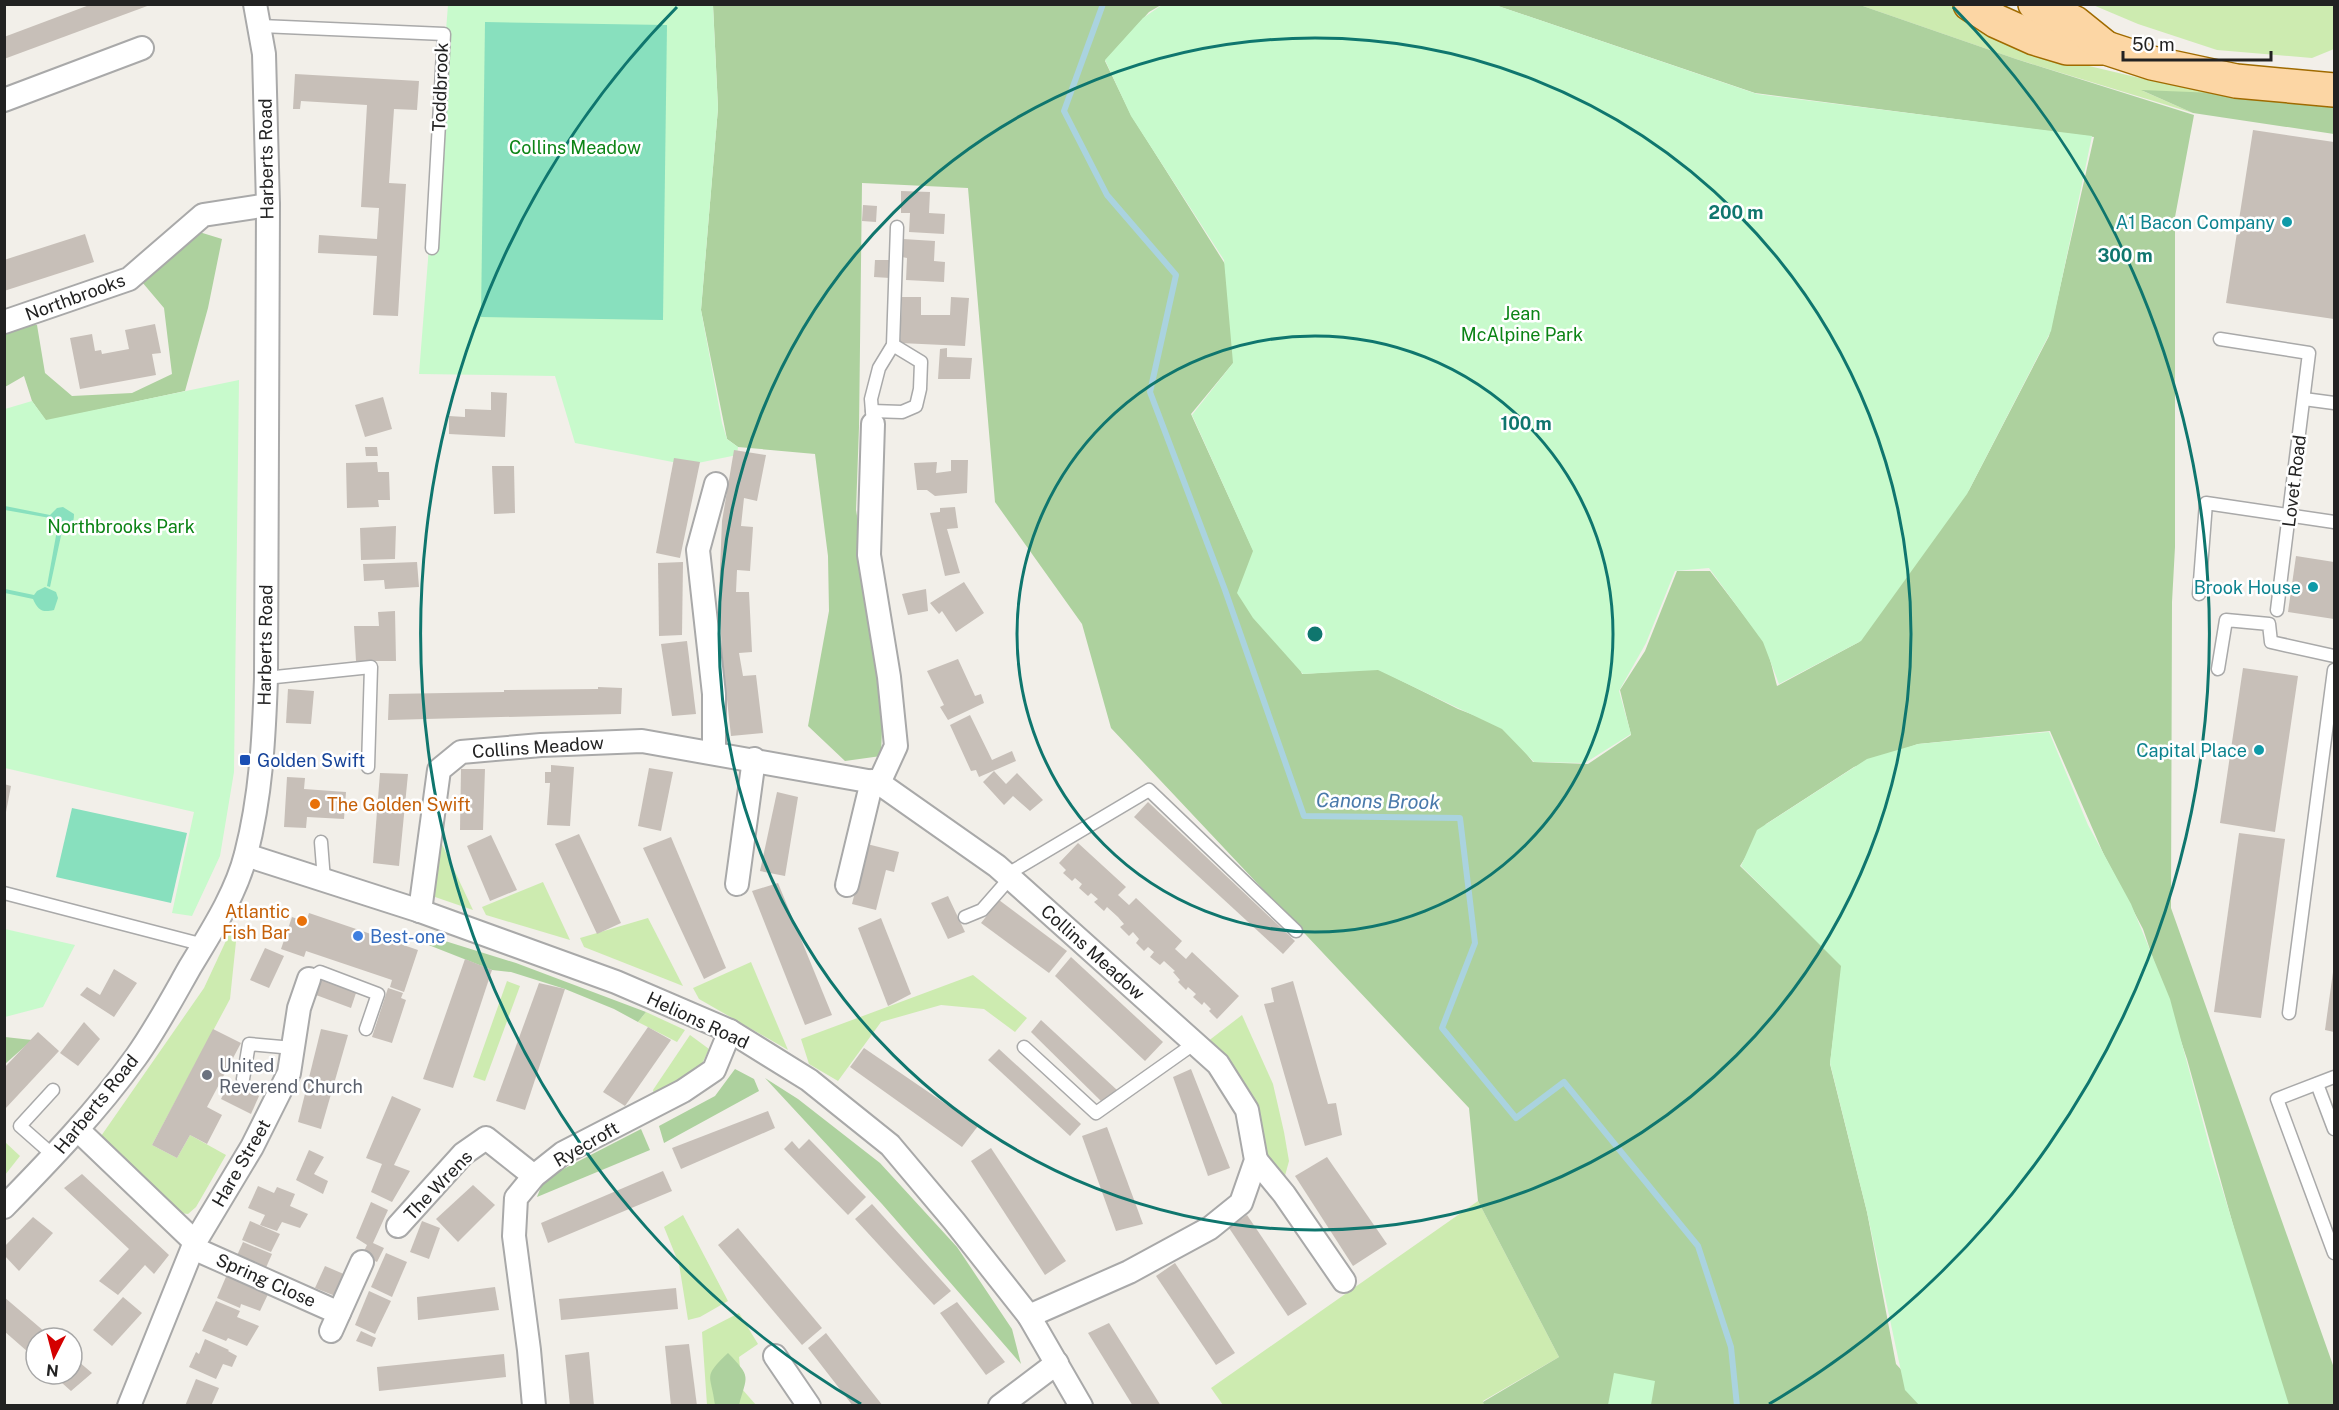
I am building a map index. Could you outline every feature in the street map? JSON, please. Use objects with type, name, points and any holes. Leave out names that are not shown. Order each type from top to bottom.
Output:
[{"type":"main road","points":[[1970,4],[1996,21],[2034,38],[2067,48],[2106,48],[2161,65],[2236,81],[2334,90]]},
{"type":"main road","points":[[2035,4],[2075,23],[2106,48]]},
{"type":"street","name":"Harberts Road","points":[[4,1206],[79,1131],[137,1056],[204,945],[235,885],[246,855],[256,805],[264,741],[266,678],[267,205],[264,54],[258,15]]},
{"type":"street","points":[[4,100],[142,48]]},
{"type":"street","name":"Northbrooks","points":[[4,322],[129,279],[203,214],[267,205]]},
{"type":"street","points":[[848,885],[876,782],[896,746],[889,677],[869,555],[872,417]]},
{"type":"street","points":[[714,752],[714,694],[698,550],[716,484]]},
{"type":"street","name":"Collins Meadow","points":[[420,911],[439,770],[461,752],[542,745],[642,741],[876,782],[1008,876],[1218,1064],[1247,1110],[1256,1160],[1284,1194],[1344,1281]]},
{"type":"street","points":[[737,884],[754,759]]},
{"type":"street","name":"Helions Road","points":[[246,855],[420,911],[616,982],[730,1031],[809,1080],[890,1145],[1029,1316],[1081,1406]]},
{"type":"street","name":"Hare Street","points":[[129,1406],[194,1245],[252,1147],[289,1073],[299,1008],[309,979]]},
{"type":"street","name":"Ryecroft","points":[[534,1406],[514,1236],[516,1198],[534,1176],[563,1153],[683,1091],[714,1070],[730,1031]]},
{"type":"street","points":[[79,1131],[194,1245]]},
{"type":"street","name":"The Wrens","points":[[398,1226],[463,1154],[486,1138],[534,1176]]},
{"type":"street","name":"Collins Meadow","points":[[1029,1316],[1129,1272],[1210,1228],[1241,1203],[1256,1160]]},
{"type":"street","name":"Spring Close","points":[[194,1245],[335,1322],[362,1262]]},
{"type":"street","points":[[775,1356],[809,1406]]},
{"type":"street","points":[[999,1406],[1057,1363]]},
{"type":"lane","name":"Toddbrook","points":[[258,15],[444,34],[432,248]]},
{"type":"lane","points":[[893,345],[921,362],[920,389],[916,406],[902,412],[872,417],[871,399],[879,368],[893,345],[897,227]]},
{"type":"lane","name":"Lovet Road","points":[[2220,339],[2309,353],[2277,610]]},
{"type":"lane","points":[[2304,399],[2334,404]]},
{"type":"lane","points":[[2199,594],[2206,503],[2334,522]]},
{"type":"lane","points":[[2218,669],[2226,620],[2269,624],[2271,642],[2334,656]]},
{"type":"lane","points":[[266,678],[371,668],[368,767]]},
{"type":"lane","points":[[2289,1013],[2334,670]]},
{"type":"lane","points":[[965,917],[982,910],[1008,876],[1149,790],[1296,931]]},
{"type":"lane","points":[[321,842],[324,880]]},
{"type":"lane","points":[[4,893],[204,945]]},
{"type":"lane","points":[[309,979],[320,972],[378,994],[366,1029]]},
{"type":"lane","points":[[243,1079],[249,1044],[293,1048]]},
{"type":"lane","points":[[1024,1047],[1096,1113],[1195,1044]]},
{"type":"lane","points":[[2334,1077],[2277,1099],[2334,1253]]},
{"type":"lane","points":[[2317,1084],[2334,1129]]},
{"type":"lane","points":[[53,1090],[20,1126],[54,1156]]},
{"type":"green space","name":"Collins Meadow","points":[[448,5],[713,5],[718,108],[701,310],[722,423],[727,439],[738,447],[737,455],[688,465],[575,443],[555,376],[419,374]]},
{"type":"green space","points":[[713,5],[1161,5],[1149,12],[1105,61],[1131,115],[1225,264],[1234,362],[1191,414],[1253,550],[1302,674],[1378,669],[1458,709],[1505,727],[1533,762],[1588,764],[1631,735],[1620,690],[1645,651],[1677,571],[1710,571],[1766,644],[1777,686],[1859,642],[1969,490],[2049,336],[2094,137],[1755,93],[1495,5],[1860,5],[2016,59],[2194,115],[2175,217],[2175,547],[2172,602],[2171,908],[2334,1368],[2334,1405],[2288,1405],[2260,1322],[2187,1059],[2143,929],[2104,855],[2050,731],[1918,744],[1854,767],[1766,824],[1740,866],[1842,965],[1830,1064],[1867,1212],[1896,1364],[1933,1405],[1484,1405],[1483,1402],[1559,1357],[1478,1201],[1469,1108],[1111,728],[1082,624],[995,502],[968,188],[862,183],[856,510],[884,675],[881,756],[845,761],[808,726],[829,611],[828,556],[815,454],[738,447],[727,439],[701,310],[718,108]]},
{"type":"green space","name":"Jean McAlpine Park","points":[[1162,5],[1495,5],[1757,94],[2092,136],[2051,331],[1967,494],[1861,641],[1779,684],[1763,642],[1709,568],[1675,571],[1646,643],[1619,691],[1631,734],[1585,763],[1534,762],[1502,729],[1378,670],[1303,674],[1253,618],[1237,593],[1253,551],[1192,415],[1233,363],[1224,260],[1131,116],[1105,60],[1143,18]]},
{"type":"green space","points":[[1860,5],[1953,5],[2068,61],[2144,79],[2227,94],[2143,91],[2193,113],[2016,59]]},
{"type":"green space","points":[[2093,5],[2334,5],[2334,49],[2312,58],[2217,50],[2138,24]]},
{"type":"green space","points":[[485,22],[667,25],[663,320],[481,317]]},
{"type":"green space","points":[[2141,90],[2241,94],[2334,106],[2334,134],[2193,113]]},
{"type":"green space","points":[[183,227],[222,239],[208,308],[185,391],[46,421],[32,401],[24,376],[5,387],[4,322],[37,325],[45,373],[72,396],[132,393],[172,374],[164,308],[142,282]]},
{"type":"green space","name":"Northbrooks Park","points":[[239,380],[234,772],[220,856],[192,916],[172,913],[194,812],[5,768],[5,409],[32,401],[46,420]]},
{"type":"green space","points":[[5,506],[50,515],[57,508],[63,507],[74,514],[71,526],[62,531],[50,587],[47,586],[57,530],[52,526],[50,518],[5,510]]},
{"type":"green space","points":[[45,587],[56,592],[58,598],[54,610],[43,611],[33,599],[5,593],[5,589],[34,595]]},
{"type":"green space","points":[[2049,732],[2088,825],[2131,904],[2170,999],[2212,1156],[2289,1405],[1920,1406],[1905,1390],[1867,1212],[1830,1063],[1841,966],[1741,866],[1757,830],[1867,759],[1918,744]]},
{"type":"green space","points":[[72,808],[187,833],[171,903],[56,877]]},
{"type":"green space","points":[[440,840],[473,910],[435,897],[430,892]]},
{"type":"green space","points":[[543,882],[570,940],[486,915],[482,907]]},
{"type":"green space","points":[[648,918],[683,986],[584,947],[580,938]]},
{"type":"green space","points":[[5,929],[75,945],[43,1007],[5,1017]]},
{"type":"green space","points":[[231,930],[237,932],[230,999],[152,1145],[177,1158],[190,1135],[226,1155],[196,1207],[188,1214],[172,1212],[99,1139],[204,988]]},
{"type":"green space","points":[[429,936],[516,963],[646,1012],[638,1022],[614,1009],[565,989],[511,972],[492,970],[426,944]]},
{"type":"green space","points":[[751,962],[788,1050],[699,999],[693,988]]},
{"type":"green space","points":[[973,975],[1027,1018],[1015,1032],[984,1009],[941,1005],[881,1022],[838,1081],[809,1064],[801,1039]]},
{"type":"green space","points":[[507,981],[520,986],[485,1081],[473,1077]]},
{"type":"green space","points":[[646,1012],[685,1030],[677,1042],[638,1022]]},
{"type":"green space","points":[[1242,1015],[1273,1084],[1289,1161],[1283,1183],[1259,1156],[1207,1042]]},
{"type":"green space","points":[[690,1035],[709,1049],[701,1066],[655,1099],[653,1090]]},
{"type":"green space","points":[[5,1037],[32,1040],[5,1064]]},
{"type":"green space","points":[[735,1069],[754,1079],[759,1091],[664,1143],[659,1126],[715,1096]]},
{"type":"green space","points":[[765,1078],[798,1099],[880,1163],[957,1247],[1012,1329],[1021,1364],[882,1204]]},
{"type":"green space","points":[[641,1129],[650,1150],[537,1197],[544,1179]]},
{"type":"green space","points":[[5,1142],[20,1156],[5,1175]]},
{"type":"green space","points":[[1478,1201],[1559,1357],[1483,1401],[1484,1405],[1223,1405],[1211,1388]]},
{"type":"green space","points":[[683,1215],[728,1301],[700,1317],[688,1320],[679,1264],[664,1227]]},
{"type":"green space","points":[[739,1313],[758,1344],[739,1357],[742,1389],[756,1405],[707,1405],[702,1332]]},
{"type":"green space","points":[[728,1353],[744,1373],[744,1388],[739,1405],[715,1405],[710,1381],[711,1372]]},
{"type":"green space","points":[[1614,1373],[1655,1381],[1651,1405],[1608,1405]]},
{"type":"building","points":[[92,4],[150,5],[4,59],[4,37]]},
{"type":"building","points":[[295,74],[419,81],[417,110],[394,109],[389,183],[406,184],[398,316],[373,315],[377,256],[318,253],[319,235],[377,239],[379,208],[361,207],[367,105],[301,101],[300,109],[293,109]]},
{"type":"building","name":"A1 Bacon Company","points":[[2253,130],[2334,142],[2334,319],[2226,303]]},
{"type":"building","points":[[901,191],[930,192],[929,213],[945,214],[944,234],[909,232],[910,213],[901,213]]},
{"type":"building","points":[[863,205],[877,206],[876,222],[862,221]]},
{"type":"building","points":[[85,234],[94,262],[4,291],[4,260]]},
{"type":"building","points":[[903,239],[935,241],[934,261],[945,262],[944,282],[906,280],[907,258],[902,257]]},
{"type":"building","points":[[875,260],[891,260],[890,278],[874,277]]},
{"type":"building","points":[[902,297],[921,297],[921,315],[950,315],[951,297],[969,298],[965,346],[900,343]]},
{"type":"building","points":[[155,324],[161,353],[152,354],[156,375],[80,389],[70,338],[92,334],[95,351],[101,350],[102,354],[129,349],[125,330]]},
{"type":"building","points":[[947,348],[947,357],[972,358],[970,379],[938,379],[940,349]]},
{"type":"building","points":[[491,392],[507,393],[505,437],[449,434],[449,416],[465,417],[465,409],[491,410]]},
{"type":"building","points":[[383,397],[392,429],[365,437],[355,405]]},
{"type":"building","points":[[365,447],[377,447],[378,456],[366,456]]},
{"type":"building","points":[[734,450],[766,455],[757,501],[744,498],[741,526],[753,527],[750,571],[737,570],[736,592],[749,592],[752,652],[739,653],[743,676],[756,675],[763,733],[731,736],[722,654],[719,593],[722,521]]},
{"type":"building","points":[[674,458],[700,462],[680,558],[656,553]]},
{"type":"building","points":[[951,460],[968,460],[967,493],[935,496],[927,490],[917,490],[914,463],[937,462],[936,473],[951,471]]},
{"type":"building","points":[[377,462],[378,472],[389,472],[390,500],[378,500],[379,507],[347,508],[346,463]]},
{"type":"building","points":[[492,466],[514,466],[515,513],[494,514]]},
{"type":"building","points":[[955,507],[958,528],[947,529],[960,573],[945,576],[930,513],[940,512],[940,508]]},
{"type":"building","points":[[396,526],[395,559],[361,560],[360,528]]},
{"type":"building","name":"Brook House","points":[[2296,556],[2334,562],[2334,619],[2288,612]]},
{"type":"building","points":[[417,562],[419,587],[385,589],[384,580],[364,581],[363,564]]},
{"type":"building","points":[[683,562],[682,635],[659,636],[658,563]]},
{"type":"building","points":[[964,582],[984,613],[956,632],[942,611],[939,614],[930,603]]},
{"type":"building","points":[[926,589],[928,611],[908,615],[902,594]]},
{"type":"building","points":[[395,611],[396,661],[356,661],[354,626],[379,626],[378,612]]},
{"type":"building","points":[[687,641],[696,714],[672,716],[661,644]]},
{"type":"building","points":[[958,659],[975,696],[981,694],[984,703],[948,720],[940,707],[944,705],[927,671]]},
{"type":"building","name":"Capital Place","points":[[2243,668],[2298,676],[2275,832],[2220,823]]},
{"type":"building","points":[[598,687],[622,688],[621,714],[388,720],[389,694],[598,689]]},
{"type":"building","points":[[288,689],[314,691],[311,724],[286,723]]},
{"type":"building","points":[[970,715],[992,760],[1012,751],[1016,761],[979,777],[976,770],[971,771],[950,725]]},
{"type":"building","points":[[551,765],[574,767],[570,826],[547,825],[550,783],[545,783],[545,772],[551,772]]},
{"type":"building","points":[[649,768],[673,772],[661,831],[638,826]]},
{"type":"building","points":[[461,769],[485,769],[483,830],[460,830]]},
{"type":"building","points":[[994,771],[1006,784],[1017,773],[1043,800],[1030,811],[1013,796],[1004,805],[983,782]]},
{"type":"building","points":[[380,773],[408,774],[399,866],[373,863]]},
{"type":"building","name":"The Golden Swift","points":[[287,777],[305,778],[304,789],[346,792],[344,819],[307,817],[306,828],[284,827]]},
{"type":"building","points":[[4,784],[11,786],[6,812],[4,812]]},
{"type":"building","points":[[777,792],[798,797],[785,876],[760,871]]},
{"type":"building","points":[[1148,802],[1295,941],[1283,954],[1134,817]]},
{"type":"building","points":[[2239,833],[2285,839],[2261,1018],[2214,1012]]},
{"type":"building","points":[[579,834],[621,923],[597,934],[555,844]]},
{"type":"building","points":[[491,835],[517,890],[490,901],[467,846]]},
{"type":"building","points":[[671,837],[726,968],[704,979],[643,848]]},
{"type":"building","points":[[1078,843],[1126,887],[1118,895],[1129,905],[1136,898],[1182,941],[1175,949],[1186,959],[1192,952],[1239,996],[1217,1019],[1204,1002],[1202,1005],[1193,997],[1196,994],[1188,987],[1186,990],[1178,982],[1180,980],[1173,972],[1175,971],[1164,961],[1160,965],[1150,957],[1154,952],[1148,947],[1144,951],[1136,943],[1139,939],[1133,932],[1129,936],[1120,927],[1124,924],[1118,917],[1107,907],[1104,911],[1094,902],[1098,899],[1091,893],[1088,896],[1079,888],[1082,884],[1075,878],[1072,881],[1063,873],[1066,870],[1059,863]]},
{"type":"building","points":[[867,844],[899,852],[894,872],[886,870],[876,910],[852,904]]},
{"type":"building","points":[[778,883],[832,1015],[805,1025],[752,891]]},
{"type":"building","points":[[948,896],[965,932],[948,939],[931,903]]},
{"type":"building","points":[[999,900],[1067,951],[1049,973],[981,923]]},
{"type":"building","points":[[309,913],[418,950],[404,992],[390,987],[392,980],[306,951],[304,957],[281,949],[292,917],[306,922]]},
{"type":"building","points":[[881,918],[911,994],[888,1006],[858,928]]},
{"type":"building","points":[[265,948],[284,956],[269,988],[250,980]]},
{"type":"building","points":[[1071,957],[1163,1042],[1145,1061],[1055,976]]},
{"type":"building","points":[[465,959],[492,970],[453,1088],[423,1079]]},
{"type":"building","points":[[114,969],[137,983],[114,1017],[80,995],[87,987],[100,995]]},
{"type":"building","points":[[2334,972],[2334,1032],[2325,1030]]},
{"type":"building","points":[[321,978],[357,990],[351,1008],[316,995]]},
{"type":"building","points":[[1293,981],[1328,1104],[1336,1103],[1342,1135],[1305,1146],[1264,1004],[1274,1002],[1271,988]]},
{"type":"building","points":[[539,983],[565,989],[525,1110],[496,1101]]},
{"type":"building","points":[[388,988],[403,993],[401,998],[406,1000],[392,1043],[372,1037]]},
{"type":"building","points":[[1041,1020],[1117,1090],[1104,1104],[1031,1032]]},
{"type":"building","points":[[84,1022],[100,1039],[78,1066],[60,1053]]},
{"type":"building","points":[[648,1027],[671,1040],[625,1106],[603,1092]]},
{"type":"building","name":"United Reverend Church","points":[[213,1029],[241,1043],[207,1107],[222,1115],[207,1144],[190,1135],[177,1158],[152,1145]]},
{"type":"building","points":[[321,1029],[348,1035],[321,1129],[298,1122]]},
{"type":"building","points":[[38,1032],[59,1051],[5,1109],[5,1067]]},
{"type":"building","points":[[864,1048],[978,1126],[962,1147],[850,1067]]},
{"type":"building","points":[[999,1049],[1081,1124],[1070,1136],[988,1060]]},
{"type":"building","points":[[1191,1069],[1230,1168],[1208,1176],[1173,1077]]},
{"type":"building","points":[[230,1081],[259,1096],[251,1114],[221,1099]]},
{"type":"building","points":[[392,1096],[421,1109],[394,1165],[410,1171],[392,1202],[371,1192],[382,1164],[366,1158]]},
{"type":"building","points":[[768,1111],[775,1128],[681,1169],[672,1148]]},
{"type":"building","points":[[1107,1127],[1143,1224],[1116,1231],[1082,1136]]},
{"type":"building","points":[[809,1139],[866,1197],[848,1215],[784,1149],[792,1141],[799,1149]]},
{"type":"building","points":[[991,1148],[1066,1261],[1045,1275],[971,1161]]},
{"type":"building","points":[[309,1150],[324,1157],[314,1174],[328,1181],[323,1194],[296,1180]]},
{"type":"building","points":[[1327,1157],[1387,1244],[1353,1266],[1295,1176]]},
{"type":"building","points":[[663,1171],[672,1191],[548,1243],[541,1223]]},
{"type":"building","points":[[82,1174],[169,1255],[154,1274],[145,1265],[118,1295],[99,1281],[129,1249],[64,1188]]},
{"type":"building","points":[[473,1185],[495,1205],[458,1242],[436,1219]]},
{"type":"building","points":[[258,1186],[274,1193],[277,1187],[295,1194],[290,1206],[308,1214],[300,1228],[282,1222],[277,1231],[260,1225],[265,1215],[248,1208]]},
{"type":"building","points":[[371,1202],[388,1210],[373,1243],[384,1248],[377,1262],[362,1255],[367,1245],[356,1238]]},
{"type":"building","points":[[872,1204],[951,1291],[934,1305],[855,1219]]},
{"type":"building","points":[[1247,1215],[1307,1304],[1288,1316],[1229,1228]]},
{"type":"building","points":[[33,1217],[53,1233],[19,1271],[4,1255],[4,1247]]},
{"type":"building","points":[[250,1221],[280,1234],[271,1252],[242,1240]]},
{"type":"building","points":[[422,1221],[440,1228],[429,1259],[410,1252]]},
{"type":"building","points":[[738,1228],[822,1328],[802,1345],[718,1245]]},
{"type":"building","points":[[243,1242],[272,1254],[264,1272],[235,1260]]},
{"type":"building","points":[[386,1253],[407,1262],[392,1297],[371,1287]]},
{"type":"building","points":[[1175,1263],[1235,1353],[1216,1365],[1156,1276]]},
{"type":"building","points":[[325,1266],[353,1278],[343,1299],[315,1288]]},
{"type":"building","points":[[228,1272],[270,1290],[260,1311],[241,1304],[240,1308],[217,1298]]},
{"type":"building","points":[[495,1287],[499,1310],[418,1320],[417,1297]]},
{"type":"building","points":[[676,1288],[678,1309],[561,1320],[559,1299]]},
{"type":"building","points":[[369,1291],[391,1301],[375,1334],[355,1325]]},
{"type":"building","points":[[4,1297],[38,1326],[24,1326],[24,1348],[4,1331]]},
{"type":"building","points":[[123,1297],[142,1313],[112,1346],[93,1330]]},
{"type":"building","points":[[216,1301],[240,1311],[237,1317],[259,1326],[247,1346],[228,1338],[226,1341],[202,1331]]},
{"type":"building","points":[[957,1302],[1005,1362],[986,1375],[940,1313]]},
{"type":"building","points":[[1109,1323],[1161,1406],[1133,1406],[1088,1333]]},
{"type":"building","points":[[361,1331],[376,1338],[372,1347],[356,1341]]},
{"type":"building","points":[[826,1333],[883,1406],[853,1406],[808,1348]]},
{"type":"building","points":[[205,1339],[237,1356],[232,1367],[223,1364],[216,1379],[189,1367],[196,1352],[199,1354]]},
{"type":"building","points":[[689,1344],[697,1406],[671,1406],[665,1346]]},
{"type":"building","points":[[589,1352],[594,1406],[570,1406],[565,1355]]},
{"type":"building","points":[[504,1354],[506,1377],[379,1391],[377,1367]]},
{"type":"building","points":[[84,1366],[92,1373],[84,1380]]},
{"type":"building","points":[[196,1379],[219,1388],[211,1406],[185,1406]]},
{"type":"building","points":[[65,1386],[77,1386],[71,1391]]},
{"type":"waterway","name":"Canons Brook","points":[[1103,4],[1064,111],[1107,195],[1176,275],[1150,392],[1225,590],[1304,816],[1460,818],[1475,943],[1442,1028],[1516,1118],[1564,1082],[1698,1246],[1731,1347],[1737,1406]]},
{"type":"place","name":"A1 Bacon Company","points":[[2287,222]]},
{"type":"place","name":"Brook House","points":[[2313,587]]},
{"type":"place","name":"Capital Place","points":[[2259,750]]},
{"type":"place","name":"Golden Swift","points":[[245,760]]},
{"type":"place","name":"The Golden Swift","points":[[315,804]]},
{"type":"place","name":"Atlantic Fish Bar","points":[[302,921]]},
{"type":"place","name":"Best-one","points":[[358,936]]},
{"type":"place","name":"United Reverend Church","points":[[207,1075]]}]
